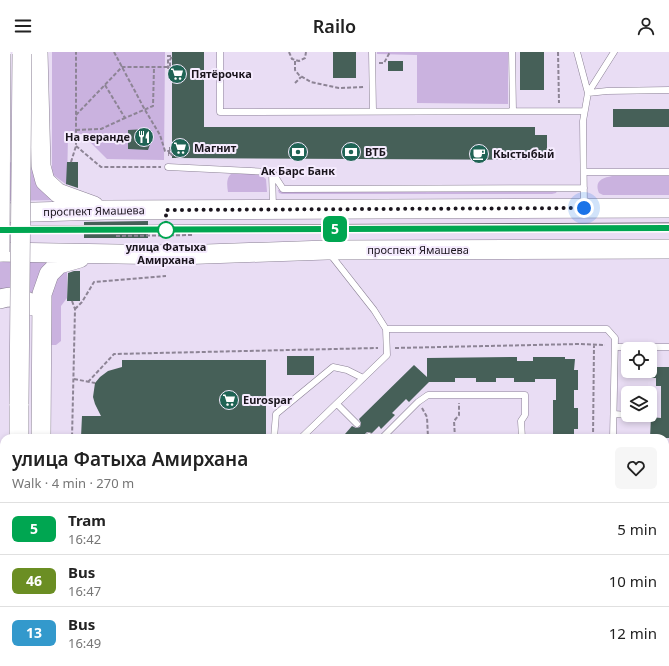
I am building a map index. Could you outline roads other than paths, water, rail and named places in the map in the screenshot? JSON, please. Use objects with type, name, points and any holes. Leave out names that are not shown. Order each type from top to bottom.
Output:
[{"type":"main road","points":[[0,252],[1,53]]},
{"type":"main road","points":[[28,53],[39,121],[41,166],[45,181],[58,193],[105,210]]},
{"type":"main road","points":[[19,434],[28,53]]},
{"type":"main road","points":[[0,148],[7,151],[18,151],[29,145],[34,137],[39,121]]},
{"type":"main road","name":"проспект Ямашева","points":[[0,213],[105,210],[669,208]]},
{"type":"main road","name":"проспект Ямашева","points":[[0,252],[177,255],[327,250],[669,249]]},
{"type":"main road","points":[[41,434],[42,294],[49,274],[59,264],[93,254]]},
{"type":"main road","points":[[0,299],[15,297],[27,300],[34,307],[42,324]]},
{"type":"lane","points":[[220,52],[220,112],[584,111]]},
{"type":"lane","points":[[372,52],[373,111]]},
{"type":"lane","points":[[512,52],[513,111]]},
{"type":"lane","points":[[577,52],[588,93]]},
{"type":"lane","points":[[584,208],[584,111],[588,93],[614,52]]},
{"type":"lane","points":[[588,93],[607,91],[669,90]]},
{"type":"lane","points":[[168,167],[272,172]]},
{"type":"lane","points":[[272,172],[283,189],[584,188]]},
{"type":"lane","points":[[272,172],[273,210]]},
{"type":"lane","points":[[584,172],[669,172]]},
{"type":"lane","points":[[305,434],[387,355],[386,330],[374,310],[327,250]]},
{"type":"lane","points":[[386,330],[607,330],[615,338],[613,434]]},
{"type":"lane","points":[[615,347],[669,347]]},
{"type":"lane","points":[[274,434],[276,414],[333,367],[347,370],[363,378]]},
{"type":"lane","points":[[386,434],[418,402],[428,395],[525,395],[525,415],[521,421],[522,434]]},
{"type":"lane","points":[[337,404],[357,424]]},
{"type":"lane","points":[[614,414],[621,414]]},
{"type":"tram line","points":[[0,226],[669,223]]},
{"type":"tram line","name":"5","points":[[0,230],[669,228]]},
{"type":"place","name":"Пятёрочка","points":[[177,74]]},
{"type":"place","name":"На веранде","points":[[144,137]]},
{"type":"place","name":"Магнит","points":[[180,148]]},
{"type":"place","name":"Ак Барс Банк","points":[[298,152]]},
{"type":"place","name":"ВТБ","points":[[351,152]]},
{"type":"place","name":"Кыстыбый","points":[[479,154]]},
{"type":"place","name":"улица Фатыха Амирхана","points":[[166,230]]},
{"type":"place","name":"Eurospar","points":[[229,400]]}]
